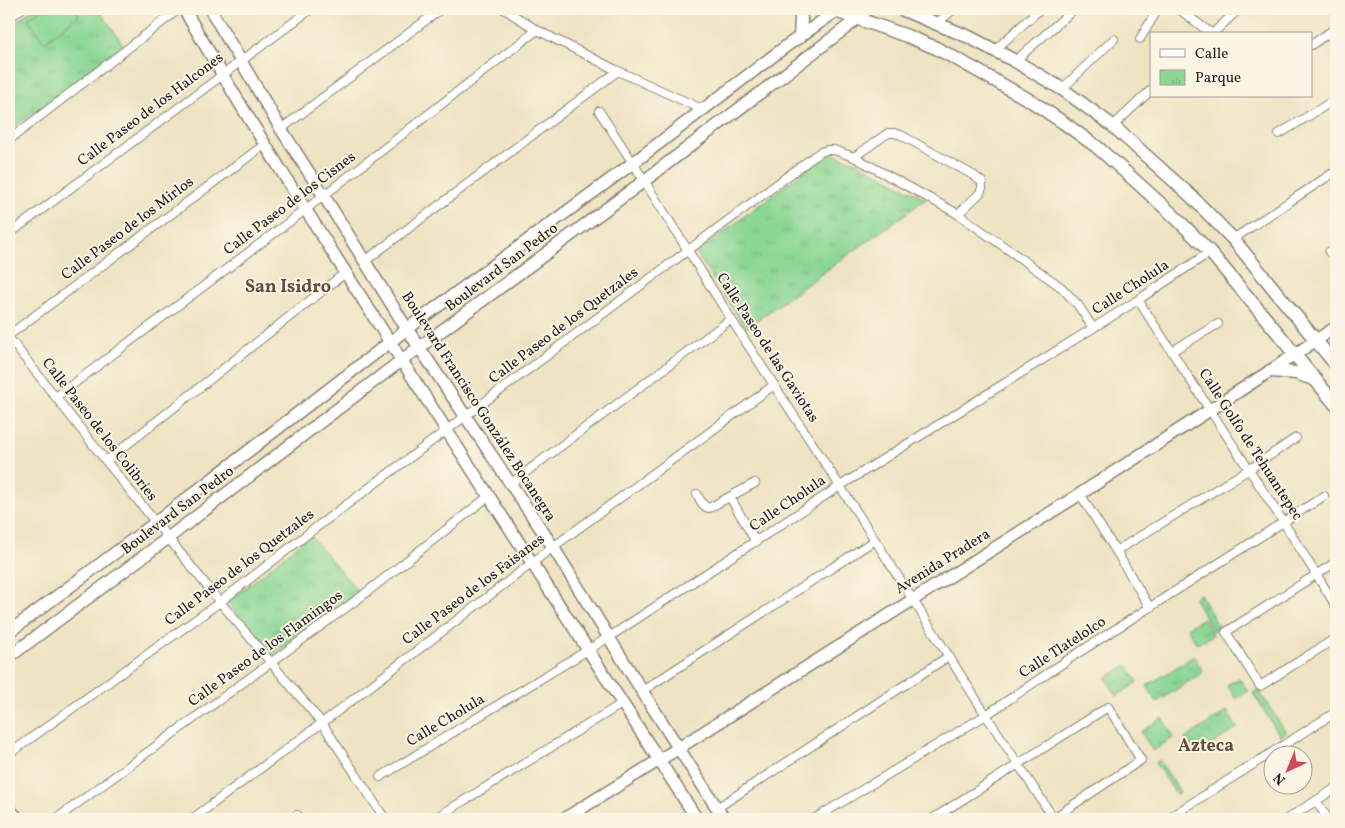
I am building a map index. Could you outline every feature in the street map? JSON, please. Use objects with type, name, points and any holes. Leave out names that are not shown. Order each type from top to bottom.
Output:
[{"type":"main road","points":[[800,9],[800,37]]},
{"type":"main road","points":[[901,9],[996,50],[1062,88],[1113,126],[1192,197],[1233,239],[1336,364]]},
{"type":"main road","points":[[835,10],[907,36],[945,53],[1030,101],[1096,147],[1173,215],[1210,252],[1336,405]]},
{"type":"main road","points":[[1270,372],[1296,373],[1316,380]]},
{"type":"main road","points":[[9,810],[18,819]]},
{"type":"street","points":[[9,18],[21,9]]},
{"type":"street","points":[[9,140],[179,9]]},
{"type":"street","points":[[184,9],[264,145],[305,210],[697,819]]},
{"type":"street","name":"Boulevard Francisco González Bocanegra","points":[[210,9],[281,129],[420,348],[553,547],[724,819]]},
{"type":"street","name":"Calle Paseo de los Halcones","points":[[9,234],[310,9]]},
{"type":"street","points":[[281,129],[441,9]]},
{"type":"street","points":[[504,9],[538,30],[618,71],[704,110]]},
{"type":"street","name":"Boulevard San Pedro","points":[[9,657],[402,360],[644,181],[868,9]]},
{"type":"street","points":[[937,23],[954,9]]},
{"type":"street","points":[[996,50],[1040,9]]},
{"type":"street","points":[[1140,38],[1158,9]]},
{"type":"street","points":[[1179,9],[1209,32]]},
{"type":"street","points":[[1214,32],[1239,9]]},
{"type":"street","name":"Boulevard San Pedro","points":[[9,632],[156,523],[390,342],[633,163],[835,10]]},
{"type":"street","points":[[1015,61],[1072,11]]},
{"type":"street","points":[[1312,44],[1336,28]]},
{"type":"street","name":"Calle Paseo de los Cisnes","points":[[56,397],[324,196],[538,30]]},
{"type":"street","points":[[1062,88],[1114,39]]},
{"type":"street","points":[[365,261],[618,71]]},
{"type":"street","points":[[746,77],[760,93]]},
{"type":"street","points":[[1113,126],[1150,91]]},
{"type":"street","points":[[1279,134],[1336,99]]},
{"type":"street","name":"Calle Paseo de las Gaviotas","points":[[599,111],[731,320],[875,540],[1053,819]]},
{"type":"street","points":[[854,157],[888,134],[901,135],[973,175],[982,182],[980,193],[958,214]]},
{"type":"street","name":"Calle Paseo de los Mirlos","points":[[9,337],[264,145]]},
{"type":"street","name":"Calle Paseo de los Quetzales","points":[[9,754],[220,602],[820,152],[834,150],[854,157],[958,214],[1061,287],[1078,305],[1093,328]]},
{"type":"street","points":[[1233,239],[1336,171]]},
{"type":"street","name":"Calle Cholula","points":[[380,777],[610,637],[840,486],[1138,300],[1210,252]]},
{"type":"street","points":[[106,461],[345,273]]},
{"type":"street","name":"Calle Golfo de Tehuantepec","points":[[1138,300],[1336,606]]},
{"type":"street","points":[[510,484],[731,320]]},
{"type":"street","points":[[1172,351],[1218,324]]},
{"type":"street","name":"Avenida Pradera","points":[[564,819],[1080,494],[1270,372],[1336,327]]},
{"type":"street","name":"Calle Paseo de los Colibríes","points":[[9,337],[168,538],[322,723],[383,818]]},
{"type":"street","name":"Calle Paseo de los Faisanes","points":[[192,819],[322,723],[553,547],[774,384]]},
{"type":"street","points":[[1116,551],[1248,470],[1296,438]]},
{"type":"street","points":[[697,494],[702,504],[709,508],[755,483]]},
{"type":"street","points":[[1080,494],[1150,608]]},
{"type":"street","name":"Calle Paseo de los Flamingos","points":[[56,819],[362,596],[489,496]]},
{"type":"street","name":"Calle Tlatelolco","points":[[814,819],[986,715],[1075,655],[1324,496]]},
{"type":"street","points":[[730,497],[756,542]]},
{"type":"street","points":[[642,690],[875,540]]},
{"type":"street","points":[[1336,562],[1226,632],[1260,686],[1336,638]]},
{"type":"street","points":[[717,808],[949,656]]},
{"type":"street","points":[[434,819],[623,703]]},
{"type":"street","points":[[932,819],[1108,707],[1141,760],[1053,819]]},
{"type":"street","points":[[1167,819],[1336,712]]},
{"type":"street","points":[[1287,819],[1336,788]]},
{"type":"street","points":[[1316,801],[1328,819]]},
{"type":"green space","points":[[33,9],[98,9],[125,47],[9,131],[9,27]]},
{"type":"green space","points":[[42,9],[75,9],[79,15],[44,42],[28,19]]},
{"type":"green space","points":[[828,153],[856,162],[926,199],[746,328],[696,253]]},
{"type":"green space","points":[[310,535],[359,593],[271,656],[228,602]]},
{"type":"green space","points":[[1200,594],[1219,628],[1213,631],[1194,598]]},
{"type":"green space","points":[[1203,618],[1213,635],[1197,644],[1187,628]]},
{"type":"green space","points":[[1194,656],[1203,672],[1157,702],[1147,686]]},
{"type":"green space","points":[[1127,665],[1138,682],[1117,696],[1106,678]]},
{"type":"green space","points":[[1239,678],[1248,691],[1236,699],[1227,685]]},
{"type":"green space","points":[[1258,689],[1286,733],[1280,736],[1253,693]]},
{"type":"green space","points":[[1227,711],[1237,728],[1196,755],[1185,739]]},
{"type":"green space","points":[[1162,718],[1174,737],[1153,751],[1141,732]]},
{"type":"green space","points":[[1159,760],[1180,792],[1177,795],[1155,763]]},
{"type":"district","name":"San Isidro","points":[[288,287]]},
{"type":"district","name":"Azteca","points":[[1206,746]]}]
